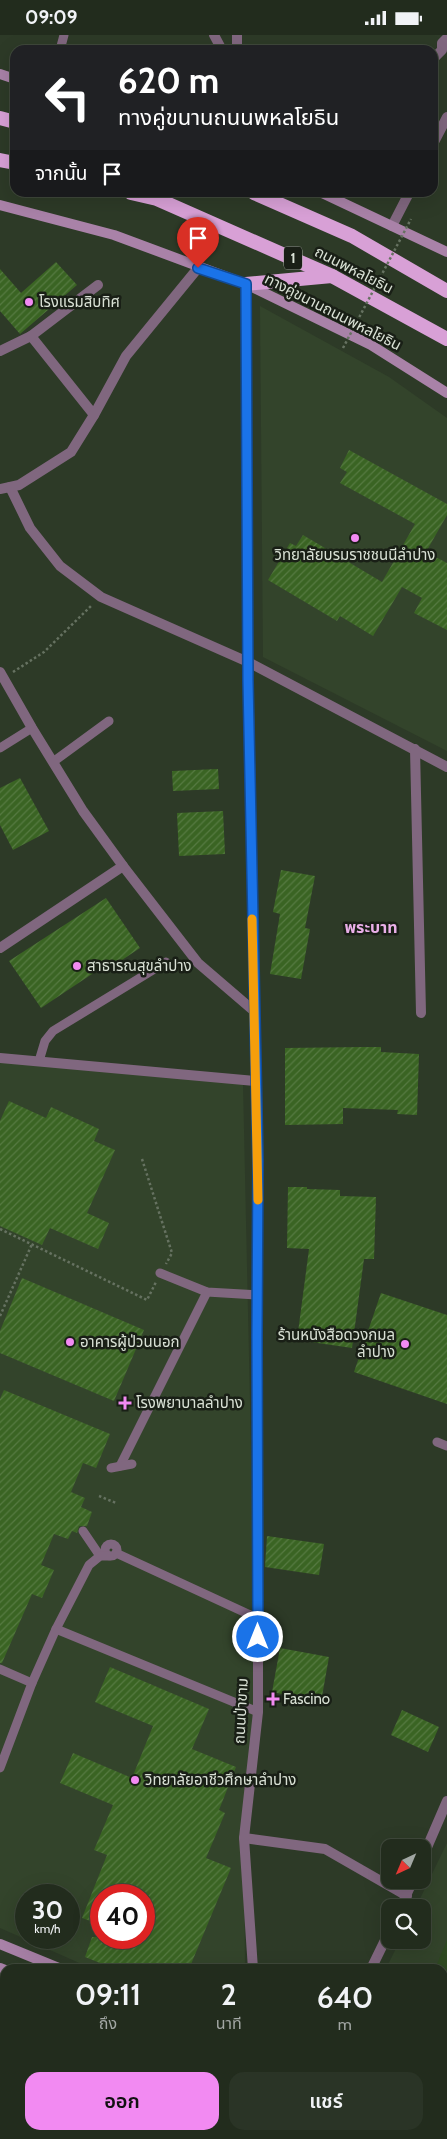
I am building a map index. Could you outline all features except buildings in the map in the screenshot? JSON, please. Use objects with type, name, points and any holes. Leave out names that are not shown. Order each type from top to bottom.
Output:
[{"type":"highway","name":"ถนนพหลโยธิน","points":[[148,197],[157,199],[332,275],[447,339]]},
{"type":"highway","name":"ถนนพหลโยธิน","points":[[263,197],[352,236],[447,291]]},
{"type":"highway","points":[[246,284],[332,275]]},
{"type":"main road","points":[[330,197],[447,252]]},
{"type":"main road","name":"ทางคู่ขนานถนนพหลโยธิน","points":[[0,205],[114,235],[198,268],[246,284],[371,345],[447,393]]},
{"type":"main road","points":[[0,1944],[49,1964]]},
{"type":"street","points":[[438,54],[442,50],[443,38]]},
{"type":"street","points":[[438,134],[447,117]]},
{"type":"street","points":[[392,226],[407,197]]},
{"type":"street","points":[[198,268],[126,356],[94,415],[71,452],[19,485],[5,488],[30,528],[60,567],[100,597],[248,662],[447,767]]},
{"type":"street","name":"ถนนป่าขาม","points":[[246,284],[248,662],[258,1161],[258,1713],[244,1838],[253,1964]]},
{"type":"street","points":[[0,351],[31,336],[98,285]]},
{"type":"street","points":[[31,336],[94,415]]},
{"type":"street","points":[[2,675],[83,811],[123,866],[198,963],[254,1011]]},
{"type":"street","points":[[415,749],[422,1013]]},
{"type":"street","points":[[0,948],[123,866]]},
{"type":"street","points":[[0,1058],[255,1081]]},
{"type":"street","points":[[431,1839],[447,1801]]},
{"type":"street","points":[[244,1838],[326,1849],[407,1895]]},
{"type":"street","points":[[405,1899],[409,1889]]},
{"type":"street","points":[[373,1964],[381,1948]]},
{"type":"lane","points":[[53,762],[109,721]]},
{"type":"lane","points":[[0,748],[32,728]]},
{"type":"lane","points":[[39,1061],[45,1041],[53,1031],[166,962]]},
{"type":"lane","points":[[160,1273],[207,1292],[258,1295]]},
{"type":"lane","points":[[132,1464],[116,1467],[207,1292]]},
{"type":"lane","points":[[438,1442],[447,1446]]},
{"type":"lane","points":[[83,1531],[108,1555],[259,1619]]},
{"type":"lane","points":[[0,1769],[32,1683],[56,1629],[89,1565],[108,1555]]},
{"type":"lane","points":[[56,1629],[258,1713]]},
{"type":"lane","points":[[0,1669],[32,1683]]},
{"type":"path","points":[[343,348],[411,219]]},
{"type":"path","points":[[2,675],[44,652],[100,597]]},
{"type":"path","points":[[0,1229],[147,1300],[172,1253],[142,1159]]},
{"type":"path","points":[[0,1316],[32,1245]]},
{"type":"path","points":[[0,1302],[5,1304]]},
{"type":"path","points":[[98,1496],[116,1503]]},
{"type":"shaded area","name":"วิทยาลัยบรมราชชนนีลำปาง","points":[[260,306],[389,377],[447,418],[447,751],[263,657]]},
{"type":"shaded area","name":"โรงพยาบาลลำปาง","points":[[0,1062],[243,1084],[257,1723],[244,1838],[245,1964],[82,1964],[48,1949],[80,1949],[80,1884],[15,1884],[15,1935],[0,1928]]},
{"type":"shaded area","points":[[447,1843],[447,1964],[388,1964],[396,1949],[431,1949],[431,1899],[420,1899],[425,1889],[431,1889],[431,1876]]},
{"type":"shaded area","points":[[447,1940],[447,1964],[437,1964]]},
{"type":"slow traffic","points":[[252,919],[258,1200]]},
{"type":"place","name":"โรงแรมสิบทิศ","points":[[29,302]]},
{"type":"place","name":"วิทยาลัยบรมราชชนนีลำปาง","points":[[355,538]]},
{"type":"place","name":"สาธารณสุขลำปาง","points":[[77,966]]},
{"type":"place","name":"อาคารผู้ป่วนนอก","points":[[70,1342]]},
{"type":"place","name":"ร้านหนังสือดวงกมล ลำปาง","points":[[405,1344]]},
{"type":"place","name":"โรงพยาบาลลำปาง","points":[[125,1403]]},
{"type":"place","name":"Fascino","points":[[273,1699]]},
{"type":"place","name":"วิทยาลัยอาชีวศึกษาลำปาง","points":[[135,1780]]},
{"type":"district","name":"พระบาท","points":[[371,927]]},
{"type":"route","points":[[198,268],[246,284],[248,681],[258,1161],[258,1637]]}]
